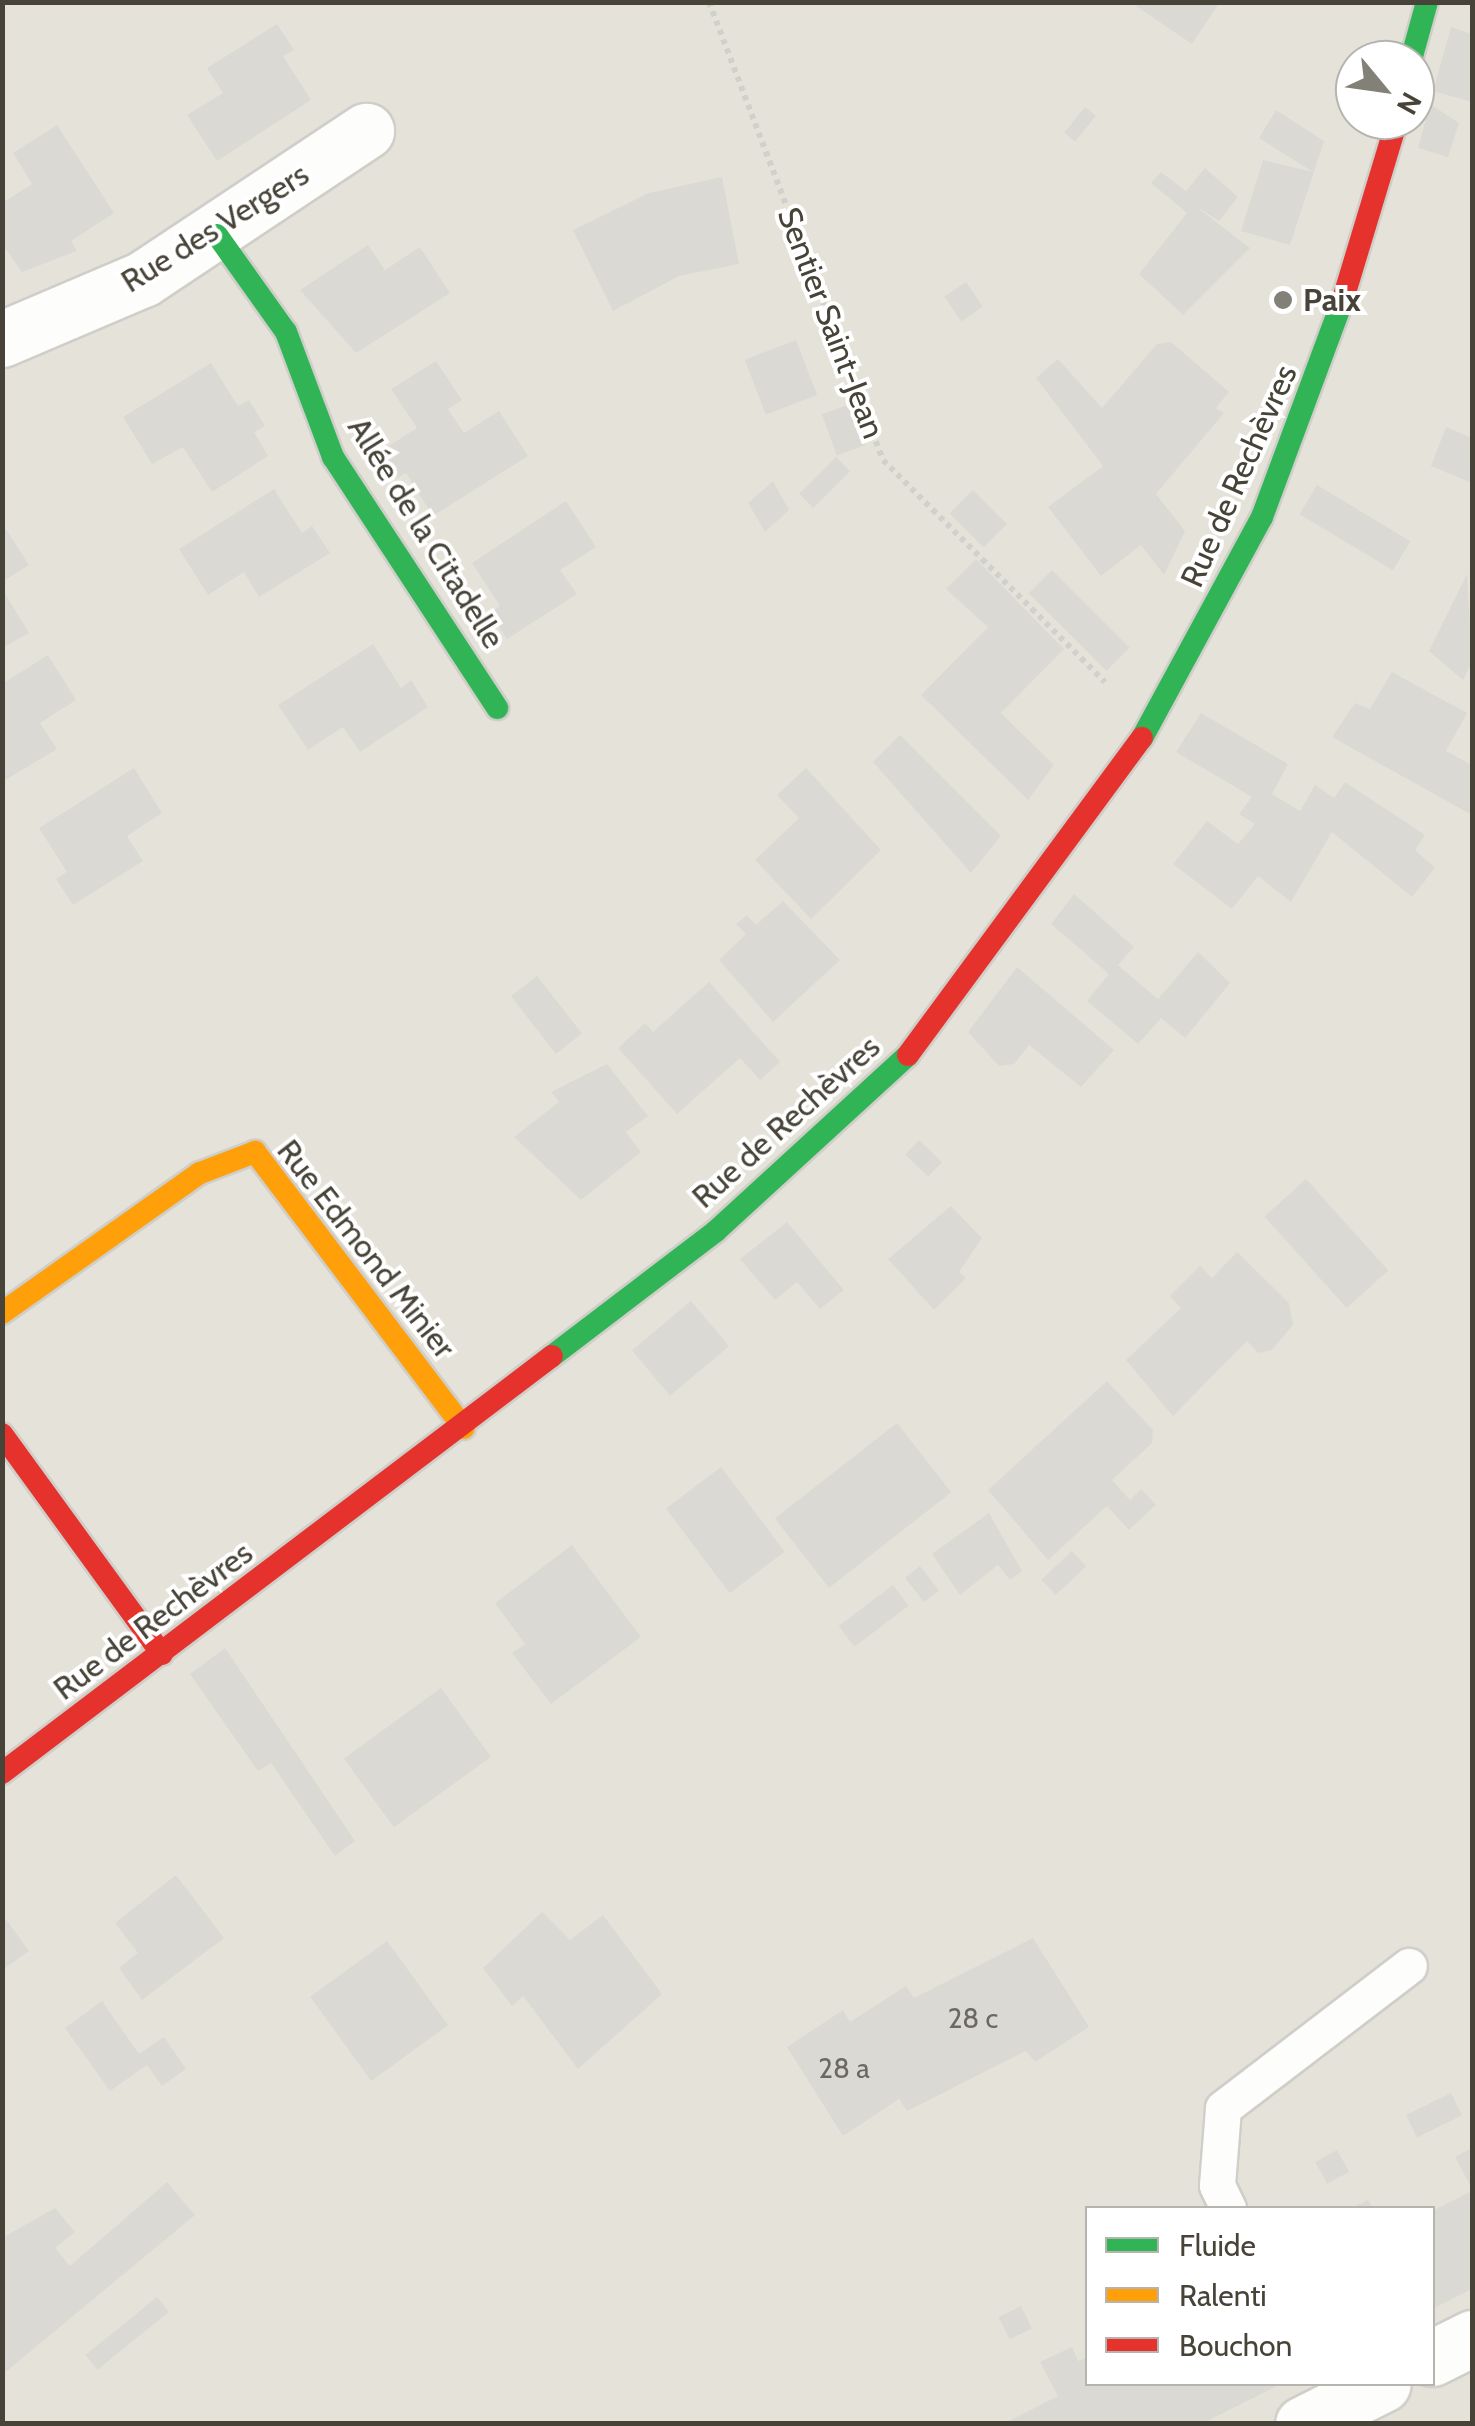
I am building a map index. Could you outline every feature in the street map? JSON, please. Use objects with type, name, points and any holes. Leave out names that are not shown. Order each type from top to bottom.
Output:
[{"type":"street","points":[[1417,40],[1428,2]]},
{"type":"street","name":"Rue des Vergers","points":[[2,339],[143,279],[216,235],[366,130]]},
{"type":"street","name":"Rue de Rechèvres","points":[[2,1773],[464,1428],[875,1093],[962,992],[1154,720],[1297,436],[1391,140]]},
{"type":"street","name":"Allée de la Citadelle","points":[[216,235],[286,332],[333,457],[497,708]]},
{"type":"street","name":"Rue Edmond Minier","points":[[2,1314],[200,1173],[256,1152],[464,1428]]},
{"type":"street","points":[[2,1434],[162,1654]]},
{"type":"street","points":[[1435,2356],[1472,2338]]},
{"type":"street","points":[[1310,2407],[1377,2386]]},
{"type":"lane","points":[[1227,2206],[1217,2185],[1223,2108],[1409,1966]]},
{"type":"path","name":"Sentier Saint-Jean","points":[[709,2],[883,460],[1154,720]]},
{"type":"shaded area","points":[[3,3],[1472,3],[1472,2423],[3,2423]]},
{"type":"building","points":[[1130,2],[1220,2],[1192,44]]},
{"type":"building","points":[[277,24],[294,50],[283,56],[311,100],[217,161],[187,115],[223,93],[207,68]]},
{"type":"building","points":[[1451,27],[1472,34],[1472,102],[1435,92]]},
{"type":"building","points":[[1085,107],[1096,116],[1075,141],[1064,133]]},
{"type":"building","points":[[1435,107],[1459,123],[1448,157],[1418,148],[1420,140],[1435,140]]},
{"type":"building","points":[[1276,110],[1324,141],[1290,245],[1241,231],[1263,160],[1313,172],[1259,138]]},
{"type":"building","points":[[57,125],[114,213],[71,241],[77,251],[22,272],[2,244],[2,203],[32,184],[13,153]]},
{"type":"building","points":[[1205,168],[1238,197],[1219,221],[1194,205],[1250,248],[1183,315],[1139,274],[1187,213],[1151,183],[1161,172],[1186,191]]},
{"type":"building","points":[[722,177],[739,264],[679,276],[613,311],[573,230],[649,193]]},
{"type":"building","points":[[368,245],[385,270],[420,247],[450,293],[356,353],[300,290]]},
{"type":"building","points":[[966,282],[983,307],[961,321],[944,297]]},
{"type":"building","points":[[796,340],[817,395],[766,415],[745,360]]},
{"type":"building","points":[[1171,342],[1229,392],[1216,408],[1224,413],[1156,494],[1185,531],[1164,575],[1141,545],[1101,576],[1048,507],[1103,466],[1036,378],[1058,359],[1102,408],[1157,344]]},
{"type":"building","points":[[436,361],[462,400],[448,409],[464,433],[499,411],[528,456],[433,516],[406,473],[395,479],[378,453],[417,428],[391,389]]},
{"type":"building","points":[[211,363],[238,406],[249,400],[265,426],[254,432],[268,456],[212,492],[183,447],[152,464],[123,417]]},
{"type":"building","points":[[850,404],[865,445],[837,456],[822,414]]},
{"type":"building","points":[[1446,427],[1472,438],[1472,483],[1431,466]]},
{"type":"building","points":[[836,457],[850,471],[813,508],[799,494]]},
{"type":"building","points":[[773,481],[789,510],[765,532],[748,503]]},
{"type":"building","points":[[1317,485],[1410,541],[1393,570],[1299,514]]},
{"type":"building","points":[[274,489],[302,533],[312,526],[330,553],[259,597],[244,572],[208,595],[179,549]]},
{"type":"building","points":[[973,490],[1007,524],[984,547],[950,513]]},
{"type":"building","points":[[566,501],[596,547],[560,570],[577,594],[507,639],[490,613],[500,606],[472,563]]},
{"type":"building","points":[[2,523],[29,565],[2,582]]},
{"type":"building","points":[[976,559],[1064,649],[1001,713],[1054,765],[1028,800],[921,695],[988,627],[946,589]]},
{"type":"building","points":[[1052,570],[1130,648],[1106,671],[1029,593]]},
{"type":"building","points":[[1467,574],[1472,662],[1463,680],[1429,651]]},
{"type":"building","points":[[2,589],[29,633],[2,648]]},
{"type":"building","points":[[373,644],[401,688],[411,680],[428,707],[360,752],[343,727],[308,750],[278,705]]},
{"type":"building","points":[[48,655],[76,700],[40,723],[57,749],[2,782],[2,684]]},
{"type":"building","points":[[1392,672],[1467,713],[1446,751],[1472,765],[1472,815],[1332,737],[1355,703],[1370,709]]},
{"type":"building","points":[[1201,713],[1288,764],[1272,794],[1300,811],[1315,785],[1334,798],[1345,782],[1425,835],[1415,850],[1435,868],[1412,897],[1332,832],[1291,902],[1258,876],[1232,909],[1173,864],[1207,821],[1238,844],[1255,824],[1239,814],[1252,797],[1176,752]]},
{"type":"building","points":[[900,735],[1001,836],[971,873],[873,762]]},
{"type":"building","points":[[134,768],[162,813],[127,836],[143,861],[73,905],[56,879],[67,872],[39,828]]},
{"type":"building","points":[[806,768],[881,850],[811,919],[755,860],[799,818],[777,795]]},
{"type":"building","points":[[1074,894],[1134,947],[1118,965],[1158,999],[1198,952],[1230,983],[1185,1038],[1161,1018],[1138,1044],[1087,1001],[1109,974],[1051,924]]},
{"type":"building","points":[[783,901],[840,960],[773,1022],[719,960],[746,934],[736,924],[747,915],[756,925]]},
{"type":"building","points":[[1017,967],[1114,1050],[1081,1087],[1029,1045],[1014,1064],[999,1066],[968,1032]]},
{"type":"building","points":[[537,976],[582,1034],[556,1054],[511,996]]},
{"type":"building","points":[[709,982],[780,1062],[760,1080],[740,1058],[677,1114],[618,1048],[645,1023],[653,1032]]},
{"type":"building","points":[[607,1064],[648,1116],[626,1132],[641,1152],[581,1200],[514,1137],[559,1102],[551,1092]]},
{"type":"building","points":[[919,1140],[942,1162],[928,1177],[905,1154]]},
{"type":"building","points":[[1306,1179],[1388,1270],[1347,1308],[1264,1216]]},
{"type":"building","points":[[951,1206],[982,1238],[959,1272],[966,1278],[934,1310],[888,1259]]},
{"type":"building","points":[[787,1222],[844,1290],[820,1309],[797,1282],[775,1300],[740,1259]]},
{"type":"building","points":[[1237,1252],[1289,1303],[1293,1325],[1272,1350],[1258,1353],[1247,1341],[1173,1416],[1126,1360],[1181,1308],[1170,1296],[1200,1266],[1212,1278]]},
{"type":"building","points":[[691,1301],[729,1346],[670,1396],[632,1350]]},
{"type":"building","points":[[1107,1381],[1153,1430],[1152,1443],[1112,1480],[1130,1500],[1141,1489],[1156,1505],[1129,1530],[1107,1506],[1048,1560],[988,1490]]},
{"type":"building","points":[[897,1423],[951,1492],[829,1588],[775,1518]]},
{"type":"building","points":[[721,1467],[785,1552],[730,1593],[666,1509]]},
{"type":"building","points":[[989,1513],[1022,1571],[1010,1580],[998,1565],[960,1595],[932,1554]]},
{"type":"building","points":[[572,1545],[641,1637],[551,1704],[512,1653],[525,1644],[495,1603]]},
{"type":"building","points":[[1072,1551],[1086,1566],[1056,1595],[1041,1580]]},
{"type":"building","points":[[920,1566],[939,1590],[924,1602],[905,1578]]},
{"type":"building","points":[[893,1585],[909,1606],[854,1647],[839,1626]]},
{"type":"building","points":[[225,1648],[355,1841],[335,1856],[271,1763],[258,1771],[190,1674]]},
{"type":"building","points":[[441,1688],[491,1757],[394,1827],[344,1759]]},
{"type":"building","points":[[176,1875],[224,1938],[142,2000],[119,1968],[138,1953],[115,1923]]},
{"type":"building","points":[[542,1912],[570,1940],[603,1915],[662,1994],[578,2069],[523,1996],[512,2006],[483,1968]]},
{"type":"building","points":[[2,1914],[29,1951],[2,1970]]},
{"type":"building","points":[[1033,1938],[1089,2027],[1035,2062],[1026,2051],[907,2111],[899,2099],[843,2136],[787,2047],[843,2010],[850,2022],[906,1986],[914,1998]]},
{"type":"building","points":[[387,1941],[448,2025],[371,2081],[310,1997]]},
{"type":"building","points":[[102,2001],[139,2054],[164,2037],[186,2069],[162,2086],[147,2065],[110,2091],[65,2028]]},
{"type":"building","points":[[1451,2093],[1462,2115],[1417,2137],[1406,2115]]},
{"type":"building","points":[[1472,2148],[1472,2189],[1455,2157]]},
{"type":"building","points":[[1337,2150],[1349,2172],[1327,2184],[1315,2162]]},
{"type":"building","points":[[167,2182],[195,2215],[2,2375],[2,2238],[55,2208],[75,2232],[55,2248],[70,2266]]},
{"type":"building","points":[[1472,2191],[1472,2289],[1435,2308],[1435,2210]]},
{"type":"building","points":[[157,2297],[169,2312],[97,2370],[86,2355]]},
{"type":"building","points":[[1021,2306],[1032,2328],[1009,2339],[999,2317]]},
{"type":"building","points":[[1072,2347],[1078,2361],[1085,2358],[1085,2386],[1277,2386],[1201,2424],[1003,2424],[1058,2396],[1040,2362]]},
{"type":"traffic: fast","points":[[1417,40],[1427,2]]},
{"type":"traffic: fast","points":[[217,235],[286,332],[333,457],[497,708]]},
{"type":"traffic: fast","points":[[1142,738],[1262,517],[1344,296]]},
{"type":"traffic: fast","points":[[552,1356],[716,1231],[908,1055]]},
{"type":"traffic: slow","points":[[2,1313],[200,1173],[255,1152],[464,1428]]},
{"type":"traffic: jam","points":[[1344,296],[1391,140]]},
{"type":"traffic: jam","points":[[908,1055],[1142,738]]},
{"type":"traffic: jam","points":[[2,1773],[552,1356]]},
{"type":"traffic: jam","points":[[2,1434],[162,1654]]},
{"type":"place","name":"Paix","points":[[1283,300]]}]
